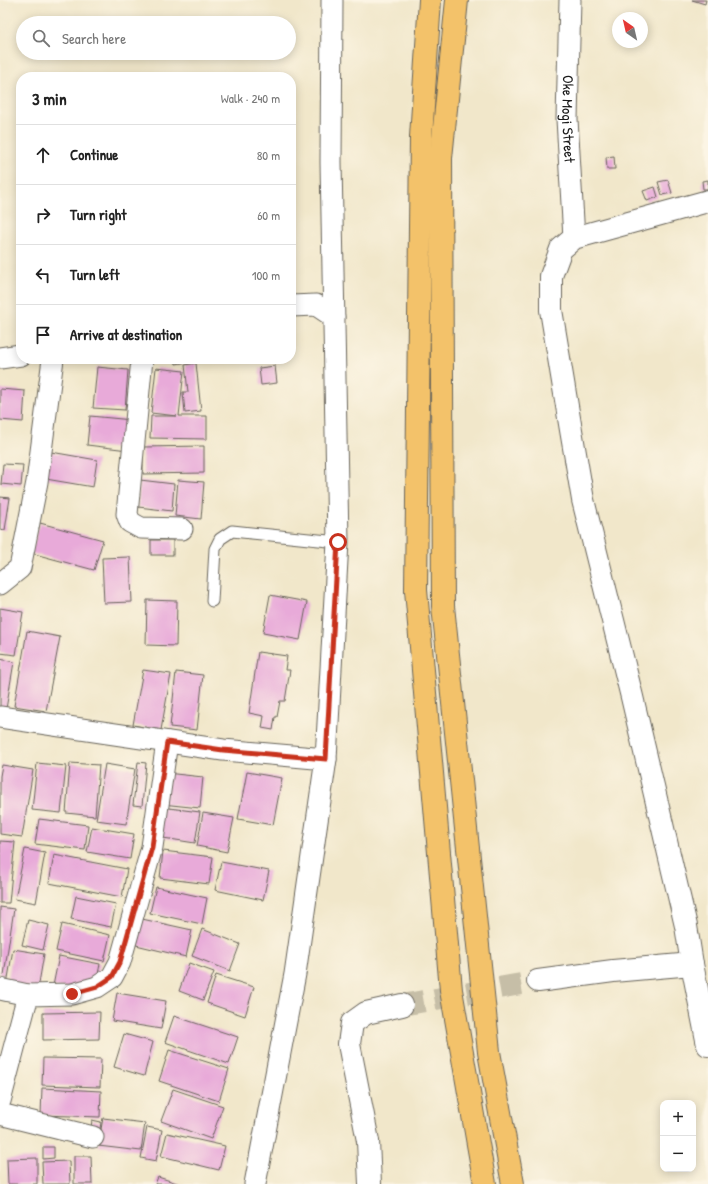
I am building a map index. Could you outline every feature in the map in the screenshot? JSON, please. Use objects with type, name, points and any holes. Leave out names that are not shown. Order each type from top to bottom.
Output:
[{"type":"highway","points":[[430,0],[421,137],[416,590],[451,990],[484,1184]]},
{"type":"highway","points":[[457,0],[441,158],[443,606],[489,1052],[513,1184]]},
{"type":"street","points":[[255,1184],[295,974],[326,759],[338,542],[331,162],[332,0]]},
{"type":"street","name":"Oke Mogi Street","points":[[570,0],[566,119],[574,238]]},
{"type":"street","points":[[708,201],[574,238],[561,249],[552,276],[551,310],[582,500],[632,697],[686,926],[708,1045]]},
{"type":"street","points":[[296,306],[316,304],[334,317]]},
{"type":"street","points":[[0,358],[16,356]]},
{"type":"street","points":[[0,584],[20,568],[37,482],[52,364]]},
{"type":"street","points":[[142,364],[127,514],[130,522],[140,528],[182,529]]},
{"type":"street","points":[[0,717],[223,750],[326,759]]},
{"type":"street","points":[[0,989],[28,995],[72,994],[97,987],[112,977],[120,962],[152,847],[167,742]]},
{"type":"street","points":[[538,981],[613,971],[692,964]]},
{"type":"street","points":[[0,1101],[28,995]]},
{"type":"street","points":[[370,1184],[368,1141],[349,1044],[352,1023],[366,1013],[402,1005]]},
{"type":"street","points":[[0,1114],[93,1137]]},
{"type":"lane","points":[[212,601],[215,549],[220,539],[232,531],[338,542]]},
{"type":"building","points":[[692,0],[706,0],[705,4]]},
{"type":"building","points":[[614,156],[615,169],[607,169],[606,157]]},
{"type":"building","points":[[668,180],[672,193],[662,195],[658,182]]},
{"type":"building","points":[[708,180],[708,189],[703,189],[702,181]]},
{"type":"building","points":[[655,187],[658,197],[647,201],[643,191]]},
{"type":"building","points":[[196,364],[201,411],[185,413],[183,392],[188,392],[185,365]]},
{"type":"building","points":[[275,366],[277,383],[261,385],[259,368]]},
{"type":"building","points":[[97,367],[128,370],[125,410],[93,408]]},
{"type":"building","points":[[156,368],[184,371],[179,416],[207,416],[207,439],[150,438],[151,416],[177,416],[151,413]]},
{"type":"building","points":[[0,389],[25,391],[23,422],[0,420]]},
{"type":"building","points":[[90,416],[132,420],[128,450],[87,445]]},
{"type":"building","points":[[204,446],[204,473],[143,474],[143,447]]},
{"type":"building","points":[[51,452],[97,460],[93,487],[34,477]]},
{"type":"building","points":[[3,464],[23,465],[21,486],[1,484]]},
{"type":"building","points":[[140,480],[174,484],[172,511],[138,507]]},
{"type":"building","points":[[178,480],[204,482],[201,519],[175,516]]},
{"type":"building","points":[[0,497],[10,498],[5,530],[0,529]]},
{"type":"building","points":[[40,523],[103,540],[94,570],[31,553]]},
{"type":"building","points":[[151,540],[173,540],[173,555],[151,555]]},
{"type":"building","points":[[130,557],[132,602],[104,603],[102,558]]},
{"type":"building","points":[[270,595],[307,602],[300,640],[263,633]]},
{"type":"building","points":[[147,600],[177,601],[176,646],[146,645]]},
{"type":"building","points":[[0,608],[23,612],[16,655],[0,653]]},
{"type":"building","points":[[27,631],[60,637],[46,711],[14,706]]},
{"type":"building","points":[[258,652],[287,656],[285,670],[290,670],[285,701],[280,701],[273,730],[262,728],[264,716],[249,713]]},
{"type":"building","points":[[0,659],[14,662],[6,709],[0,708]]},
{"type":"building","points":[[143,670],[171,674],[161,730],[133,725]]},
{"type":"building","points":[[176,672],[203,675],[197,730],[170,727]]},
{"type":"building","points":[[138,762],[146,763],[142,806],[133,805]]},
{"type":"building","points":[[37,763],[66,766],[61,813],[32,810]]},
{"type":"building","points":[[70,763],[99,765],[95,816],[66,813]]},
{"type":"building","points":[[105,764],[135,769],[126,824],[96,820]]},
{"type":"building","points":[[2,765],[33,770],[22,837],[0,834],[0,776]]},
{"type":"building","points":[[247,772],[282,778],[273,825],[238,819]]},
{"type":"building","points":[[166,773],[203,777],[200,808],[162,804]]},
{"type":"building","points":[[161,807],[200,812],[195,843],[157,837]]},
{"type":"building","points":[[203,813],[234,818],[227,852],[197,846]]},
{"type":"building","points":[[39,819],[88,825],[85,850],[35,844]]},
{"type":"building","points":[[92,827],[134,834],[130,859],[87,852]]},
{"type":"building","points":[[0,841],[15,842],[9,903],[0,903]]},
{"type":"building","points":[[25,849],[45,853],[36,903],[15,899]]},
{"type":"building","points":[[163,851],[213,857],[209,884],[160,878]]},
{"type":"building","points":[[54,855],[127,869],[122,897],[49,883]]},
{"type":"building","points":[[221,862],[269,871],[263,900],[215,890]]},
{"type":"building","points":[[156,887],[207,898],[202,924],[150,913]]},
{"type":"building","points":[[76,896],[116,904],[111,927],[71,919]]},
{"type":"building","points":[[0,907],[14,909],[4,975],[0,974]]},
{"type":"building","points":[[142,919],[192,930],[186,957],[136,945]]},
{"type":"building","points":[[28,920],[49,925],[43,950],[22,945]]},
{"type":"building","points":[[62,924],[110,935],[104,961],[56,951]]},
{"type":"building","points":[[202,929],[240,944],[230,971],[192,956]]},
{"type":"building","points":[[13,949],[44,954],[38,989],[7,984]]},
{"type":"building","points":[[59,956],[100,964],[94,994],[53,986]]},
{"type":"building","points":[[189,963],[214,972],[203,1000],[179,991]]},
{"type":"building","points":[[216,975],[254,987],[245,1016],[207,1003]]},
{"type":"building","points":[[117,993],[166,1001],[161,1029],[112,1021]]},
{"type":"building","points":[[100,1012],[99,1039],[43,1040],[43,1013]]},
{"type":"building","points":[[174,1016],[238,1037],[229,1064],[165,1042]]},
{"type":"building","points":[[124,1034],[153,1042],[144,1076],[114,1067]]},
{"type":"building","points":[[169,1050],[229,1069],[219,1101],[159,1081]]},
{"type":"building","points":[[43,1058],[101,1059],[100,1087],[42,1085]]},
{"type":"building","points":[[42,1088],[101,1091],[100,1117],[41,1115]]},
{"type":"building","points":[[173,1089],[223,1106],[211,1139],[161,1121]]},
{"type":"building","points":[[103,1118],[145,1123],[141,1151],[98,1146]]},
{"type":"building","points":[[92,1120],[101,1122],[100,1129],[91,1128]]},
{"type":"building","points":[[147,1127],[162,1130],[156,1161],[141,1158]]},
{"type":"building","points":[[167,1133],[225,1146],[219,1170],[161,1156]]},
{"type":"building","points":[[43,1147],[54,1147],[54,1158],[43,1159]]},
{"type":"building","points":[[74,1156],[91,1156],[92,1184],[74,1184]]},
{"type":"building","points":[[37,1158],[37,1184],[8,1184],[7,1159]]},
{"type":"building","points":[[69,1161],[70,1184],[43,1184],[42,1162]]},
{"type":"building","points":[[158,1177],[180,1184],[155,1184]]},
{"type":"tunnel","points":[[402,1005],[538,981]]},
{"type":"route","points":[[72,994],[97,987],[112,977],[120,962],[152,847],[167,742],[223,750],[326,759],[338,542]]}]
